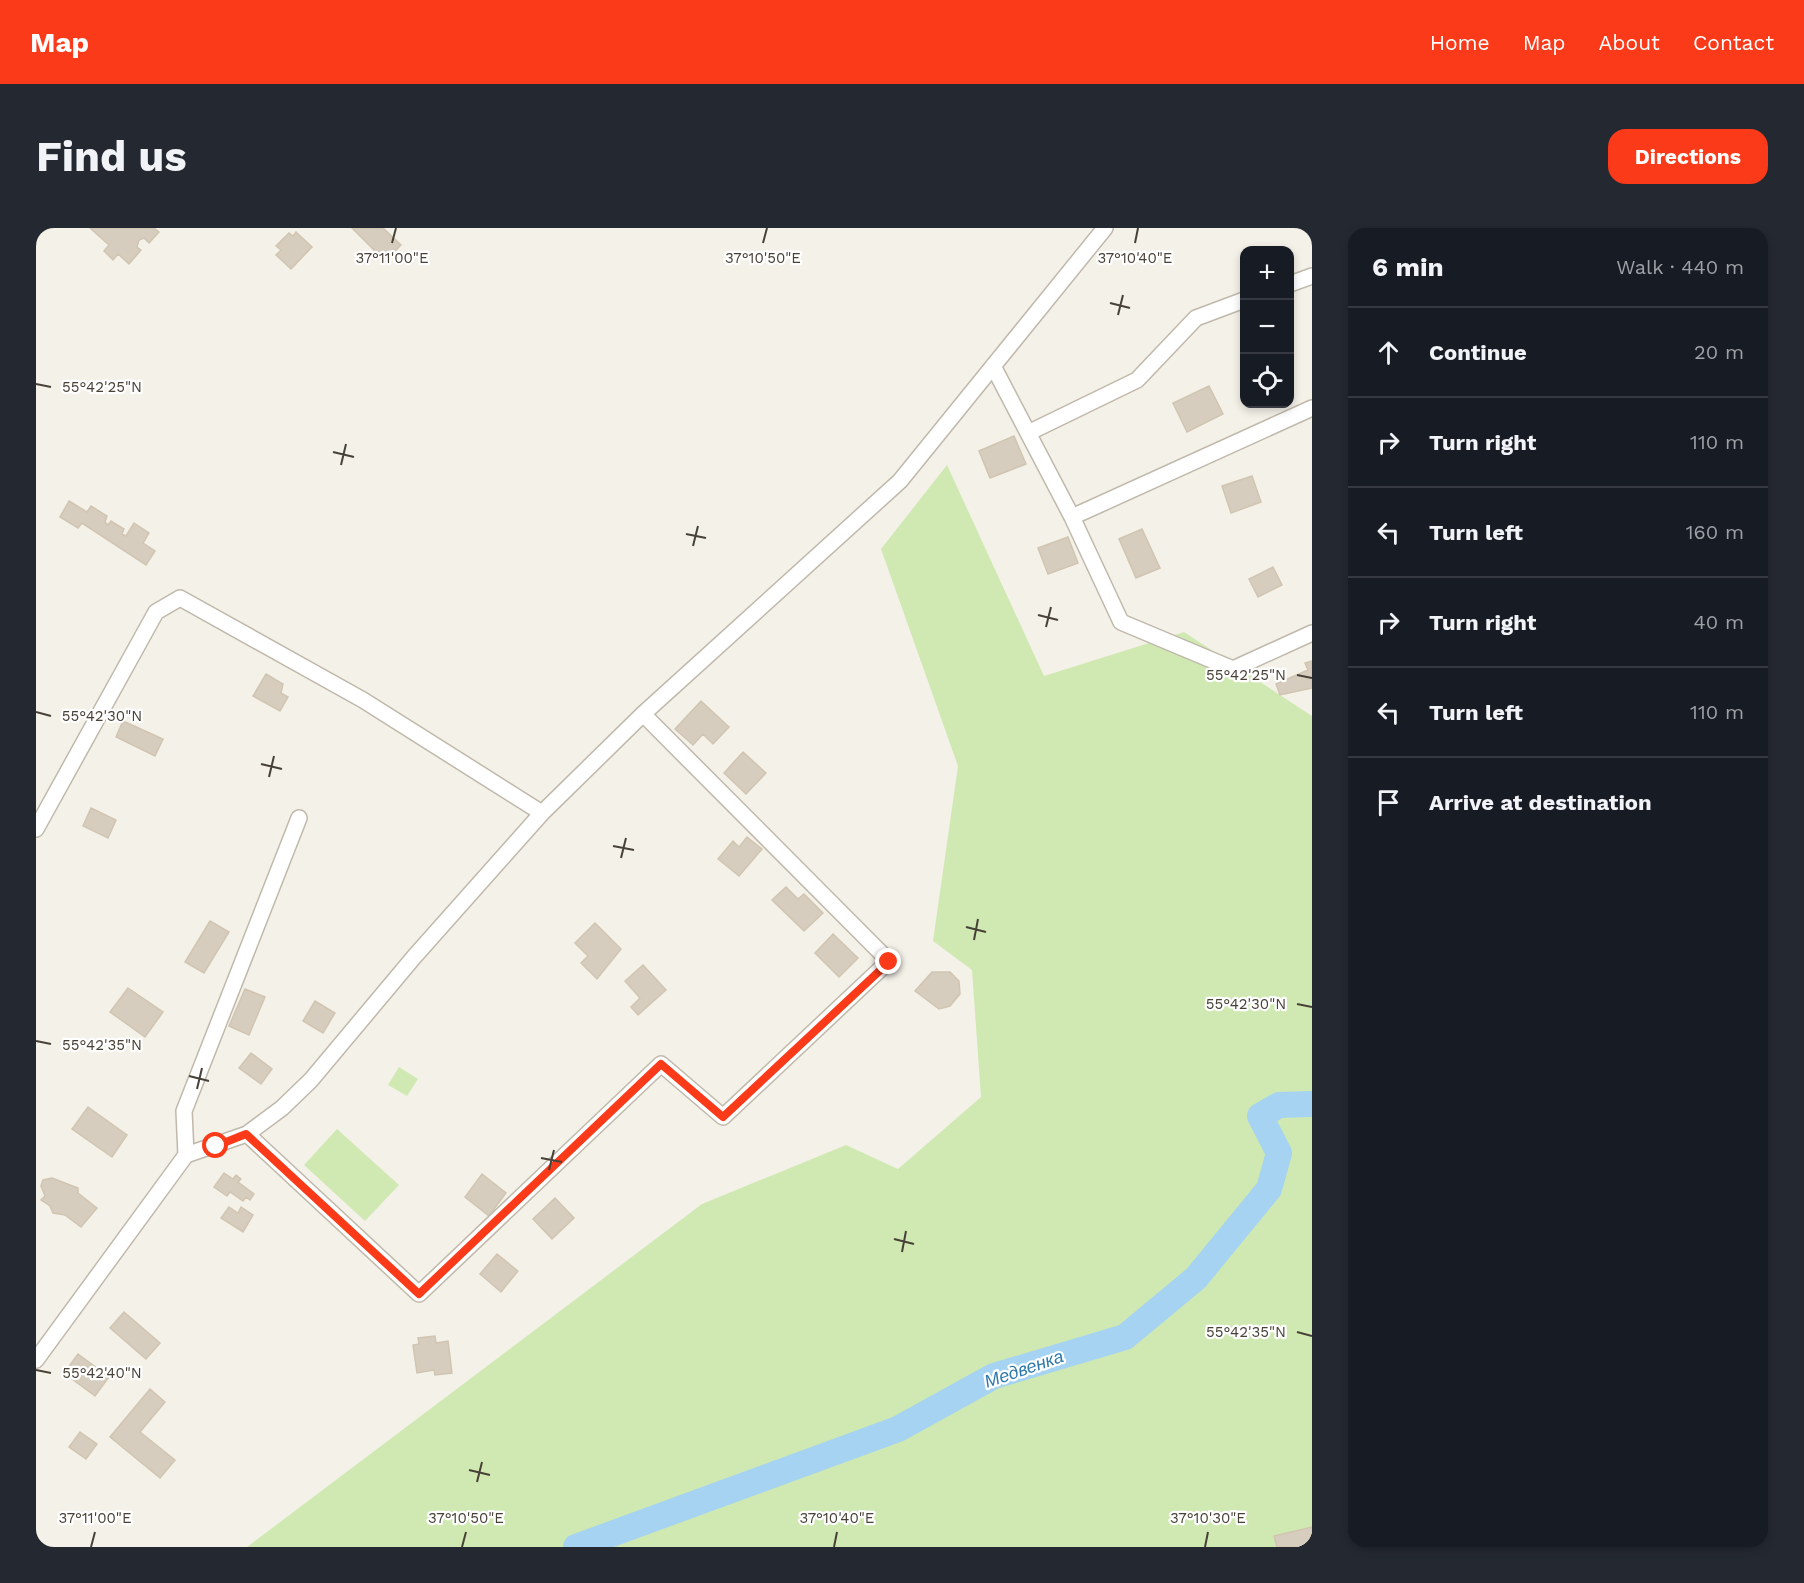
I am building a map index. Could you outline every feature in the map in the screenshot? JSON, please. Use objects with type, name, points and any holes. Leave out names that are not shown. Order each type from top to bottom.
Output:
[{"type":"street","points":[[36,1360],[186,1155],[246,1134],[282,1108],[311,1080],[414,957],[542,813],[643,714],[900,481],[1105,228]]},
{"type":"street","points":[[1294,283],[1312,276]]},
{"type":"street","points":[[1028,433],[1137,380],[1196,318],[1240,302]]},
{"type":"street","points":[[993,366],[1072,517],[1121,622],[1233,669],[1312,633]]},
{"type":"street","points":[[1072,517],[1312,408]]},
{"type":"street","points":[[36,830],[156,612],[180,598],[363,699],[542,813]]},
{"type":"street","points":[[246,1134],[419,1294],[661,1064],[723,1117],[889,962],[643,714]]},
{"type":"street","points":[[186,1155],[184,1111],[299,818]]},
{"type":"green space","points":[[947,465],[1044,676],[1184,632],[1312,716],[1312,1547],[247,1547],[702,1204],[846,1145],[898,1169],[981,1097],[972,970],[933,941],[958,766],[881,549]]},
{"type":"green space","points":[[399,1067],[418,1079],[407,1096],[388,1085]]},
{"type":"green space","points":[[337,1129],[399,1185],[365,1221],[304,1165]]},
{"type":"building","points":[[90,228],[154,228],[159,232],[149,243],[144,238],[139,240],[137,247],[141,250],[129,264],[118,254],[113,260],[104,251],[109,245]]},
{"type":"building","points":[[352,228],[383,228],[401,245],[385,261]]},
{"type":"building","points":[[296,232],[312,247],[291,269],[276,255],[281,250],[276,246],[289,233],[293,236]]},
{"type":"building","points":[[1209,386],[1223,414],[1187,432],[1173,403]]},
{"type":"building","points":[[1014,436],[1026,464],[990,478],[979,451]]},
{"type":"building","points":[[1252,476],[1261,502],[1231,513],[1222,486]]},
{"type":"building","points":[[69,501],[87,512],[91,506],[107,516],[105,522],[108,525],[111,521],[124,529],[122,534],[126,536],[134,523],[149,533],[143,543],[155,551],[146,565],[82,523],[78,528],[60,517]]},
{"type":"building","points":[[1142,529],[1160,568],[1136,578],[1119,539]]},
{"type":"building","points":[[1068,537],[1078,563],[1048,574],[1038,548]]},
{"type":"building","points":[[1273,567],[1282,585],[1258,597],[1249,579]]},
{"type":"building","points":[[1312,661],[1312,688],[1280,695],[1276,684],[1308,670],[1305,663]]},
{"type":"building","points":[[266,674],[283,684],[281,693],[288,697],[280,711],[253,696]]},
{"type":"building","points":[[701,701],[729,727],[713,744],[703,734],[693,745],[675,729]]},
{"type":"building","points":[[123,721],[163,739],[155,756],[116,737]]},
{"type":"building","points":[[743,752],[766,773],[746,794],[724,773]]},
{"type":"building","points":[[91,808],[116,820],[108,838],[83,826]]},
{"type":"building","points":[[747,837],[762,849],[739,876],[718,859],[733,841],[739,847]]},
{"type":"building","points":[[786,887],[798,899],[804,894],[823,913],[804,931],[772,900]]},
{"type":"building","points":[[210,921],[229,932],[204,973],[185,962]]},
{"type":"building","points":[[595,923],[621,949],[597,979],[581,963],[588,956],[575,943]]},
{"type":"building","points":[[833,934],[858,958],[839,977],[815,953]]},
{"type":"building","points":[[643,965],[666,990],[638,1015],[631,1007],[640,998],[625,981]]},
{"type":"building","points":[[932,972],[950,972],[959,981],[960,994],[950,1006],[939,1009],[915,991]]},
{"type":"building","points":[[128,988],[163,1012],[145,1037],[110,1012]]},
{"type":"building","points":[[245,989],[265,997],[249,1035],[229,1026]]},
{"type":"building","points":[[315,1001],[335,1013],[323,1033],[303,1021]]},
{"type":"building","points":[[251,1053],[272,1069],[261,1084],[239,1068]]},
{"type":"building","points":[[88,1107],[127,1135],[112,1157],[72,1129]]},
{"type":"building","points":[[224,1173],[233,1179],[236,1175],[241,1179],[238,1182],[254,1194],[250,1200],[246,1197],[243,1201],[230,1192],[227,1196],[214,1187]]},
{"type":"building","points":[[482,1174],[506,1193],[489,1216],[465,1197]]},
{"type":"building","points":[[52,1178],[78,1188],[78,1193],[97,1208],[81,1227],[65,1215],[53,1213],[50,1206],[41,1200],[45,1196],[41,1186],[43,1180]]},
{"type":"building","points":[[555,1198],[574,1218],[552,1239],[533,1219]]},
{"type":"building","points":[[229,1207],[238,1213],[241,1207],[253,1215],[243,1232],[221,1218]]},
{"type":"building","points":[[497,1254],[518,1271],[501,1292],[480,1274]]},
{"type":"building","points":[[124,1312],[160,1343],[146,1359],[110,1328]]},
{"type":"building","points":[[435,1336],[436,1343],[448,1341],[452,1373],[435,1375],[434,1370],[417,1373],[413,1345],[419,1344],[418,1338]]},
{"type":"building","points":[[78,1354],[109,1377],[95,1396],[64,1373]]},
{"type":"building","points":[[150,1389],[165,1402],[140,1432],[175,1460],[160,1478],[110,1437]]},
{"type":"building","points":[[80,1432],[97,1444],[86,1459],[69,1447]]},
{"type":"building","points":[[1312,1527],[1312,1547],[1277,1547],[1274,1536]]},
{"type":"waterway","name":"Медвенка","points":[[576,1547],[898,1429],[994,1376],[1125,1337],[1196,1278],[1269,1189],[1279,1153],[1260,1116],[1279,1105],[1312,1104]]},
{"type":"route","points":[[216,1146],[246,1134],[419,1294],[661,1064],[723,1117],[889,962]]}]
